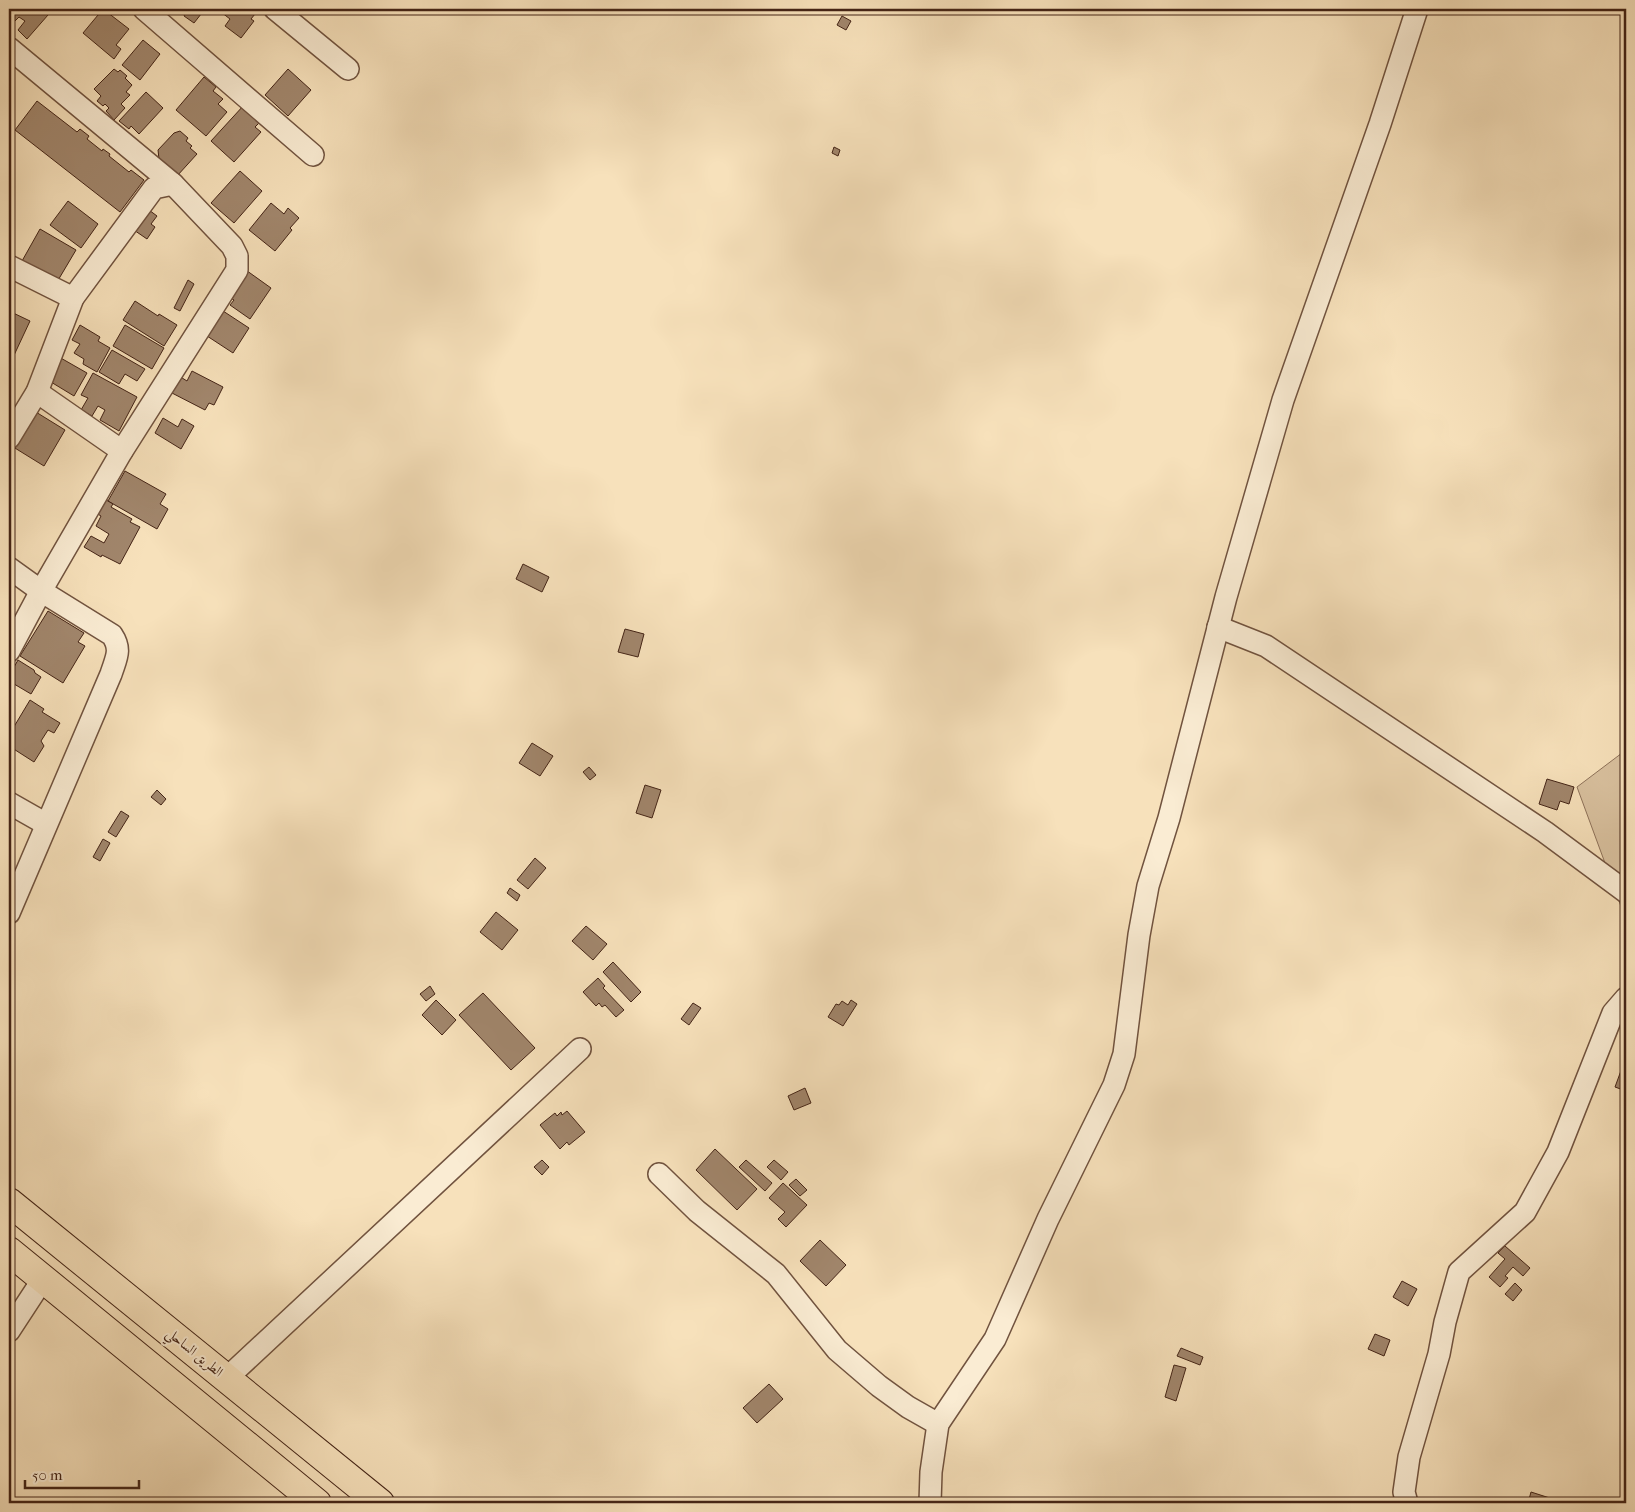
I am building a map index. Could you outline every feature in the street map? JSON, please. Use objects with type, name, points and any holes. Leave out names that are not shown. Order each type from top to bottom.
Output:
[{"type":"highway","name":"الطريق الساحلي","points":[[9,1202],[380,1503]]},
{"type":"highway","points":[[9,1251],[317,1503]]},
{"type":"street","points":[[144,9],[313,155]]},
{"type":"street","points":[[275,9],[348,68]]},
{"type":"street","points":[[930,1503],[931,1472],[938,1424],[995,1340],[1048,1219],[1114,1085],[1124,1054],[1139,935],[1148,886],[1169,818],[1218,627],[1283,400],[1380,124],[1417,9]]},
{"type":"street","points":[[9,48],[173,184],[232,246],[237,256],[237,270],[122,451],[41,591],[9,651]]},
{"type":"street","points":[[9,438],[24,401],[73,298],[154,188],[173,184]]},
{"type":"street","points":[[9,266],[73,298]]},
{"type":"street","points":[[24,401],[122,451]]},
{"type":"street","points":[[9,568],[41,591],[112,635],[117,642],[118,652],[111,674],[9,914]]},
{"type":"street","points":[[1218,627],[1266,646],[1545,832],[1626,892]]},
{"type":"street","points":[[9,803],[46,824]]},
{"type":"street","points":[[1407,1503],[1404,1492],[1409,1457],[1439,1354],[1445,1322],[1459,1272],[1525,1212],[1558,1152],[1613,1013],[1626,998]]},
{"type":"street","points":[[227,1378],[580,1049]]},
{"type":"street","points":[[659,1174],[697,1211],[776,1274],[837,1350],[879,1386],[908,1407],[938,1424]]},
{"type":"street","points":[[9,1331],[43,1280]]},
{"type":"shaded area","points":[[1626,750],[1626,920],[1577,787]]},
{"type":"building","points":[[9,9],[41,9],[48,15],[27,39],[18,30],[25,21],[19,17],[14,22],[9,18]]},
{"type":"building","points":[[103,9],[129,29],[116,45],[121,49],[114,59],[83,33]]},
{"type":"building","points":[[182,9],[205,9],[194,23],[184,16],[186,12]]},
{"type":"building","points":[[217,9],[240,9],[246,13],[249,9],[255,14],[251,19],[254,21],[241,38],[225,26],[230,19]]},
{"type":"building","points":[[842,16],[851,21],[846,30],[837,25]]},
{"type":"building","points":[[143,40],[160,54],[140,80],[122,65]]},
{"type":"building","points":[[114,69],[118,72],[120,70],[127,76],[125,78],[132,85],[126,92],[130,95],[121,104],[125,108],[114,120],[106,111],[109,108],[97,101],[101,96],[94,89]]},
{"type":"building","points":[[288,69],[311,90],[288,116],[265,95]]},
{"type":"building","points":[[204,77],[216,87],[213,91],[223,99],[218,104],[227,112],[206,136],[176,110]]},
{"type":"building","points":[[146,92],[163,108],[139,134],[131,126],[129,129],[119,121]]},
{"type":"building","points":[[37,101],[77,132],[80,129],[89,136],[87,139],[102,151],[103,149],[129,172],[131,170],[144,180],[120,212],[15,130]]},
{"type":"building","points":[[244,105],[261,121],[255,127],[261,132],[234,162],[211,141]]},
{"type":"building","points":[[180,131],[188,138],[186,141],[197,154],[177,176],[159,159],[158,150],[174,133]]},
{"type":"building","points":[[834,147],[840,150],[838,156],[832,153]]},
{"type":"building","points":[[240,171],[262,191],[234,223],[211,203]]},
{"type":"building","points":[[68,201],[98,224],[81,248],[50,225]]},
{"type":"building","points":[[271,203],[284,214],[288,208],[299,218],[275,251],[249,230]]},
{"type":"building","points":[[145,207],[157,216],[151,224],[155,227],[147,239],[131,228]]},
{"type":"building","points":[[40,229],[76,250],[57,282],[22,261]]},
{"type":"building","points":[[243,268],[271,288],[250,319],[230,305],[234,300],[224,294]]},
{"type":"building","points":[[188,280],[194,284],[180,311],[174,308]]},
{"type":"building","points":[[135,301],[158,316],[159,314],[177,325],[164,346],[123,320]]},
{"type":"building","points":[[220,309],[249,328],[233,353],[204,334]]},
{"type":"building","points":[[9,311],[30,321],[9,366]]},
{"type":"building","points":[[80,325],[100,337],[98,341],[110,348],[97,372],[83,364],[84,359],[74,353],[80,344],[72,340]]},
{"type":"building","points":[[125,325],[164,348],[152,369],[113,346]]},
{"type":"building","points":[[112,350],[145,369],[137,381],[125,374],[119,384],[99,372]]},
{"type":"building","points":[[59,357],[87,373],[74,396],[46,379]]},
{"type":"building","points":[[192,371],[223,387],[214,405],[209,403],[205,410],[170,392],[179,376],[187,381]]},
{"type":"building","points":[[93,373],[137,397],[119,431],[100,420],[105,410],[98,406],[92,416],[81,410],[88,398],[81,395]]},
{"type":"building","points":[[31,409],[65,430],[44,466],[10,445]]},
{"type":"building","points":[[163,418],[178,427],[182,419],[194,426],[181,449],[155,433]]},
{"type":"building","points":[[125,471],[166,494],[160,504],[168,509],[157,529],[108,501]]},
{"type":"building","points":[[101,497],[113,504],[111,507],[132,519],[130,522],[140,527],[120,564],[102,555],[101,557],[84,547],[91,536],[104,543],[109,534],[96,526],[101,516],[93,511]]},
{"type":"building","points":[[523,564],[549,577],[542,592],[516,579]]},
{"type":"building","points":[[48,611],[84,633],[78,642],[85,646],[63,683],[20,656]]},
{"type":"building","points":[[625,629],[644,634],[638,657],[618,652]]},
{"type":"building","points":[[18,660],[41,677],[31,694],[9,681],[9,676]]},
{"type":"building","points":[[30,700],[44,709],[42,712],[60,723],[54,733],[48,730],[41,741],[44,746],[34,762],[9,746],[9,735]]},
{"type":"building","points":[[532,743],[553,756],[540,776],[519,763]]},
{"type":"building","points":[[589,767],[596,775],[590,780],[583,772]]},
{"type":"building","points":[[1547,779],[1574,787],[1569,804],[1560,801],[1557,810],[1539,804]]},
{"type":"building","points":[[645,785],[661,790],[652,818],[636,813]]},
{"type":"building","points":[[157,790],[166,799],[161,805],[151,797]]},
{"type":"building","points":[[121,811],[129,816],[116,837],[108,832]]},
{"type":"building","points":[[103,839],[110,843],[100,861],[93,857]]},
{"type":"building","points":[[535,858],[546,868],[528,889],[517,880]]},
{"type":"building","points":[[510,888],[520,895],[517,901],[507,893]]},
{"type":"building","points":[[496,912],[518,930],[502,950],[480,932]]},
{"type":"building","points":[[586,926],[607,944],[593,960],[572,941]]},
{"type":"building","points":[[613,962],[641,992],[631,1002],[603,972]]},
{"type":"building","points":[[598,978],[605,986],[603,988],[624,1010],[616,1017],[605,1005],[602,1007],[599,1003],[596,1006],[583,992]]},
{"type":"building","points":[[430,986],[435,994],[426,1001],[420,994]]},
{"type":"building","points":[[483,993],[535,1048],[511,1070],[459,1015]]},
{"type":"building","points":[[436,1000],[456,1020],[442,1035],[422,1015]]},
{"type":"building","points":[[851,1000],[857,1004],[843,1026],[828,1017],[836,1004],[839,1005],[842,1001],[848,1005]]},
{"type":"building","points":[[693,1003],[701,1008],[689,1025],[681,1019]]},
{"type":"building","points":[[1626,1057],[1626,1091],[1615,1087]]},
{"type":"building","points":[[805,1088],[811,1103],[794,1110],[788,1096]]},
{"type":"building","points":[[567,1111],[585,1132],[569,1145],[567,1142],[560,1149],[540,1125],[555,1113],[557,1116],[561,1112],[562,1115]]},
{"type":"building","points":[[715,1149],[757,1189],[737,1210],[696,1170]]},
{"type":"building","points":[[542,1160],[549,1167],[542,1175],[534,1167]]},
{"type":"building","points":[[746,1160],[772,1183],[765,1191],[739,1167]]},
{"type":"building","points":[[774,1160],[788,1172],[781,1180],[767,1167]]},
{"type":"building","points":[[796,1179],[807,1190],[800,1196],[789,1185]]},
{"type":"building","points":[[783,1183],[807,1205],[786,1227],[778,1219],[785,1212],[769,1198]]},
{"type":"building","points":[[820,1240],[846,1265],[826,1286],[800,1261]]},
{"type":"building","points":[[1505,1246],[1530,1268],[1523,1276],[1513,1267],[1505,1276],[1508,1278],[1500,1287],[1489,1277],[1505,1259],[1498,1253]]},
{"type":"building","points":[[1402,1281],[1417,1289],[1408,1306],[1393,1297]]},
{"type":"building","points":[[1515,1283],[1522,1290],[1513,1301],[1505,1294]]},
{"type":"building","points":[[1375,1334],[1390,1340],[1384,1356],[1368,1349]]},
{"type":"building","points":[[1181,1348],[1203,1357],[1200,1365],[1177,1356]]},
{"type":"building","points":[[1174,1365],[1186,1368],[1176,1401],[1165,1397]]},
{"type":"building","points":[[769,1384],[783,1399],[757,1423],[743,1408]]},
{"type":"building","points":[[1531,1492],[1556,1500],[1555,1503],[1528,1503]]}]
